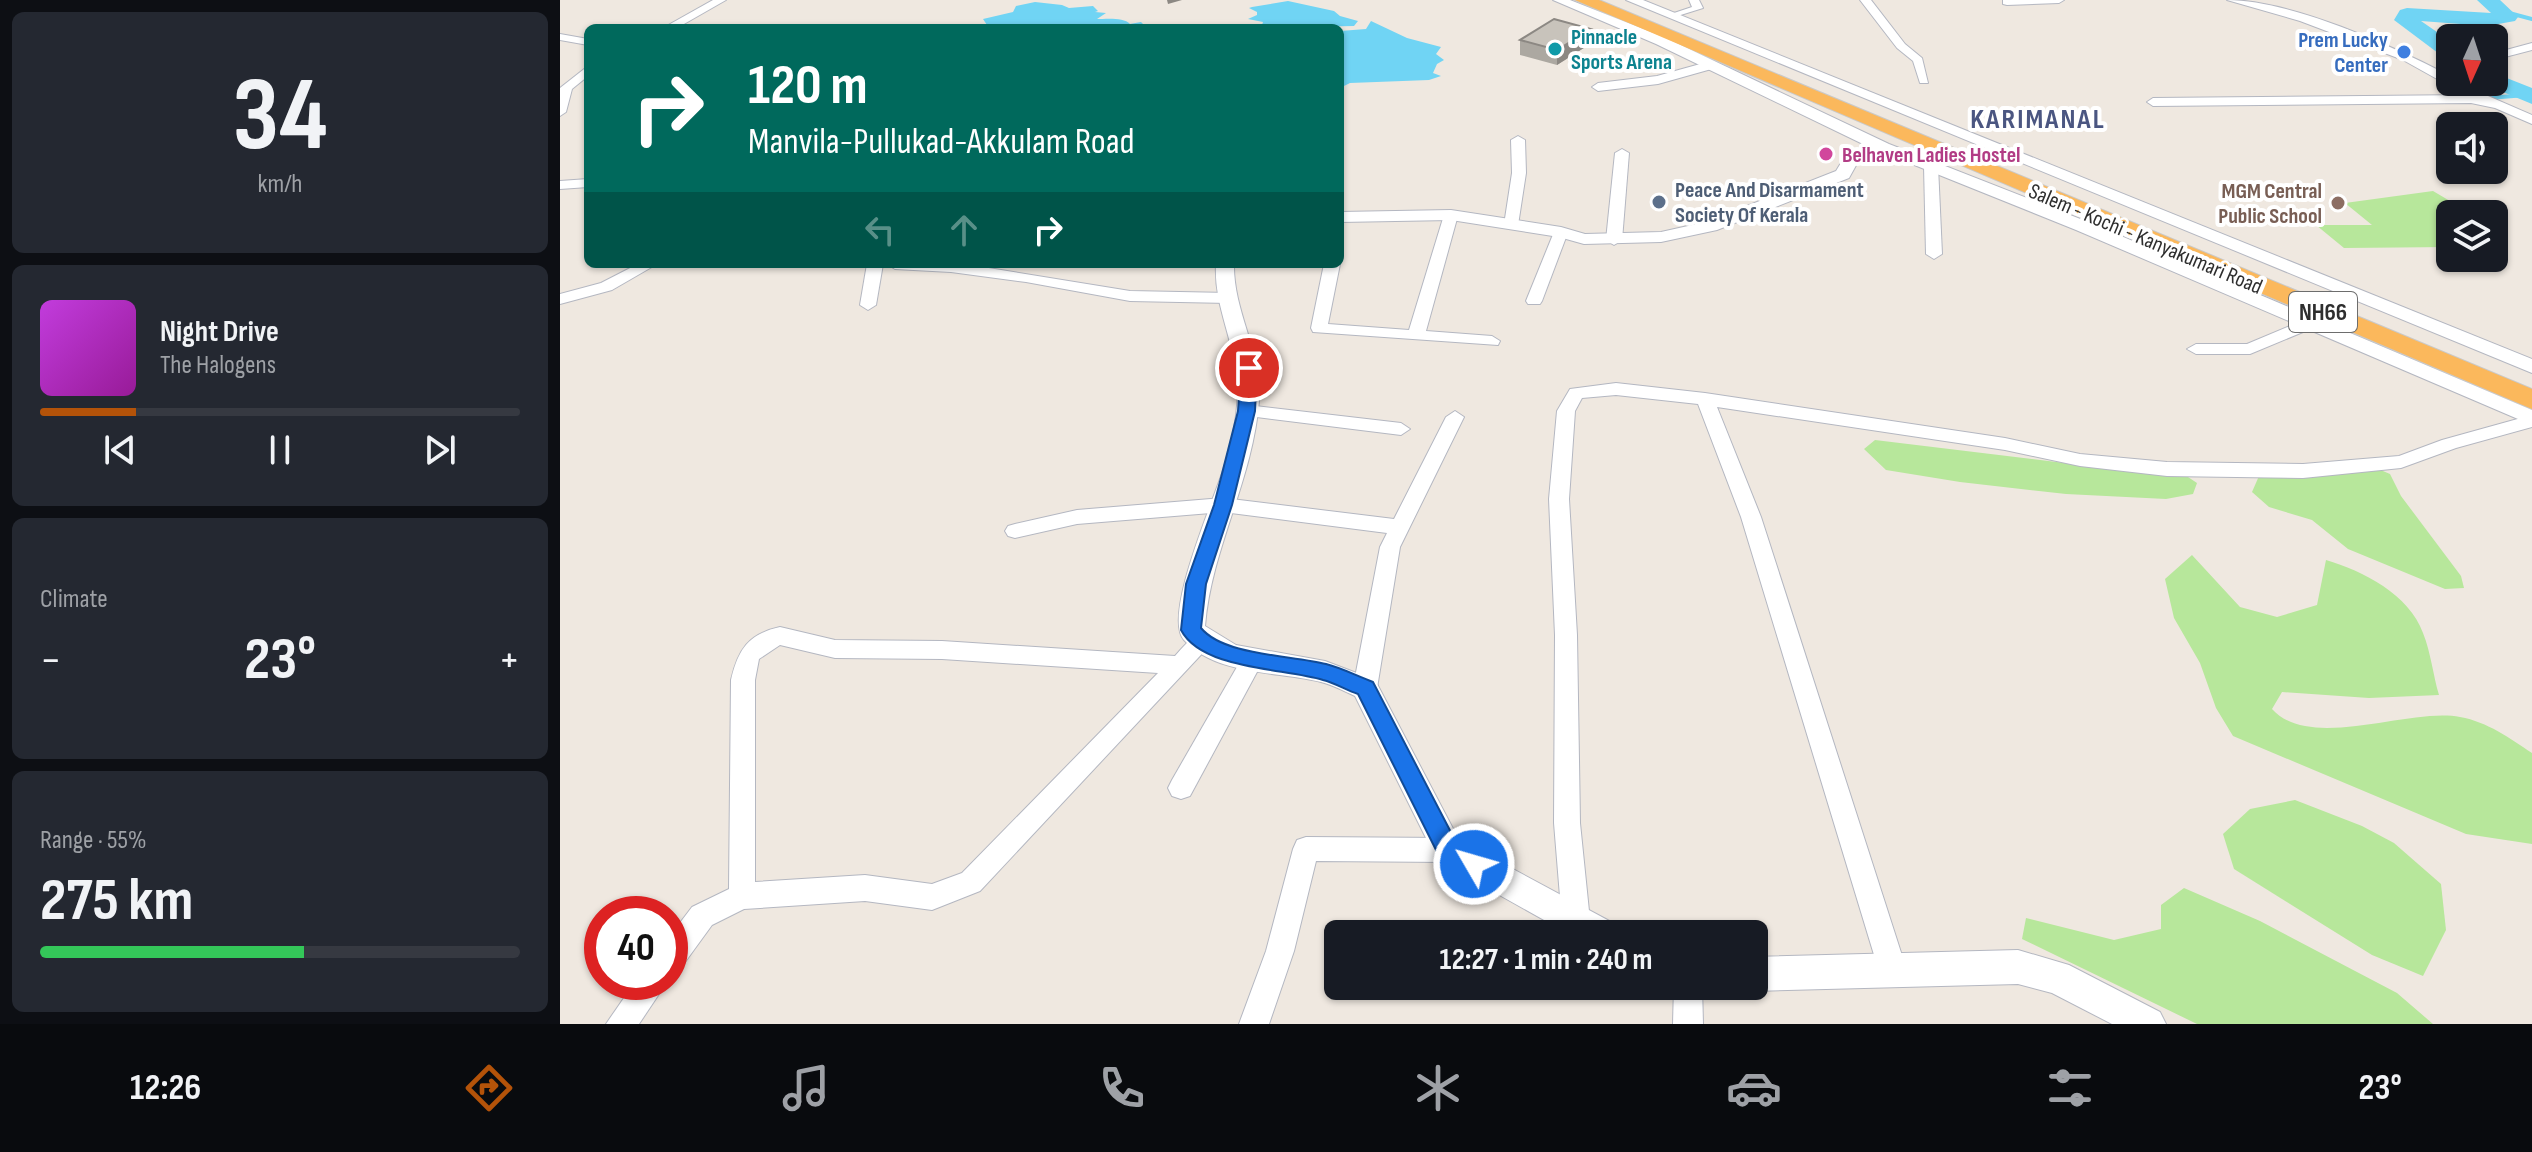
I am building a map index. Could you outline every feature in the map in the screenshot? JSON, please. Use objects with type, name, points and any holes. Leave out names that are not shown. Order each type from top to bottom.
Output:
[{"type":"highway","name":"Salem - Kochi - Kanyakumari Road","points":[[1584,0],[2532,400]]},
{"type":"highway","name":"Salem - Kochi - Kanyakumari Road","points":[[1611,0],[2123,215],[2532,381]]},
{"type":"street","points":[[676,24],[721,0]]},
{"type":"street","points":[[1559,0],[1661,41],[1883,147],[2309,323],[2532,420]]},
{"type":"street","points":[[1632,0],[1949,132],[2532,367]]},
{"type":"street","points":[[1675,16],[1698,8],[1694,0]]},
{"type":"street","points":[[1865,0],[1901,46],[1918,60],[1924,80]]},
{"type":"street","points":[[2007,2],[2059,0]]},
{"type":"street","points":[[2232,0],[2288,8],[2436,73]]},
{"type":"street","points":[[560,37],[584,41]]},
{"type":"street","points":[[2508,53],[2532,46]]},
{"type":"street","points":[[2419,63],[2436,64]]},
{"type":"street","points":[[1598,87],[1658,80],[1711,65]]},
{"type":"street","points":[[560,112],[566,88],[584,73]]},
{"type":"street","points":[[2478,96],[2494,105]]},
{"type":"street","points":[[2153,102],[2471,99],[2532,120]]},
{"type":"street","points":[[1511,225],[1519,173],[1518,140]]},
{"type":"street","points":[[1344,220],[1451,215],[1561,232],[1584,239],[1661,237],[1711,226],[1816,187],[1843,174],[1847,160],[1858,153],[1883,147]]},
{"type":"street","points":[[1614,240],[1622,153]]},
{"type":"street","points":[[1931,166],[1934,254]]},
{"type":"street","points":[[560,185],[584,183]]},
{"type":"street","points":[[1416,335],[1451,215]]},
{"type":"street","points":[[1534,301],[1561,232]]},
{"type":"street","points":[[560,299],[579,296],[629,277],[643,268]]},
{"type":"street","points":[[868,305],[874,268]]},
{"type":"street","points":[[958,268],[1130,296],[1229,298]]},
{"type":"street","points":[[1225,268],[1239,346],[1249,368],[1247,411],[1223,505],[1196,584],[1191,630],[1201,643],[1253,659],[1325,672],[1365,688]]},
{"type":"street","points":[[1331,268],[1319,328],[1492,341]]},
{"type":"street","points":[[2196,349],[2250,349],[2309,323]]},
{"type":"street","points":[[1576,920],[1567,823],[1566,635],[1559,499],[1566,411],[1576,393],[1616,389],[1705,399],[2005,444],[2080,460],[2183,469],[2303,471],[2401,462],[2449,444],[2532,420]]},
{"type":"street","points":[[1705,399],[1751,517],[1892,968]]},
{"type":"street","points":[[1247,411],[1401,429]]},
{"type":"street","points":[[1448,850],[1365,688],[1390,547],[1455,417]]},
{"type":"street","points":[[1015,531],[1077,517],[1223,505],[1399,527]]},
{"type":"street","points":[[742,896],[743,680],[748,656],[761,642],[780,636],[835,649],[942,650],[1179,665]]},
{"type":"street","points":[[688,935],[702,916],[742,896],[865,888],[932,897],[971,882],[1201,643]]},
{"type":"street","points":[[1181,788],[1253,659]]},
{"type":"street","points":[[1254,1024],[1280,951],[1306,849],[1448,850],[1574,920]]},
{"type":"street","points":[[1768,973],[2018,967],[2057,977],[2148,1024]]},
{"type":"street","points":[[621,1024],[639,1000]]},
{"type":"street","points":[[1688,1000],[1688,1024]]},
{"type":"green space","points":[[2433,191],[2448,200],[2436,200],[2436,247],[2344,248],[2316,225],[2372,225],[2345,203]]},
{"type":"green space","points":[[1875,440],[2105,468],[2182,473],[2197,483],[2193,494],[2166,499],[2066,494],[1960,482],[1886,470],[1864,449]]},
{"type":"green space","points":[[2371,466],[2390,474],[2401,496],[2461,576],[2464,588],[2445,589],[2348,549],[2312,520],[2269,507],[2252,492],[2259,476]]},
{"type":"green space","points":[[2192,555],[2240,607],[2277,617],[2317,605],[2326,560],[2369,578],[2396,596],[2416,619],[2423,633],[2439,695],[2369,698],[2282,692],[2272,709],[2289,721],[2310,727],[2335,728],[2439,716],[2470,719],[2489,727],[2532,753],[2532,844],[2466,834],[2233,736],[2216,708],[2200,663],[2174,618],[2165,579]]},
{"type":"green space","points":[[2295,800],[2362,826],[2394,843],[2441,884],[2446,930],[2423,976],[2372,955],[2234,869],[2223,834],[2250,809]]},
{"type":"green space","points":[[2184,888],[2260,921],[2397,993],[2433,1024],[2197,1024],[2022,939],[2026,918],[2114,940],[2161,929],[2161,905]]},
{"type":"water","points":[[1288,1],[1334,11],[1358,21],[1354,26],[1262,24],[1248,19],[1257,15],[1249,8]]},
{"type":"water","points":[[1035,2],[1069,8],[1093,6],[1098,11],[1095,12],[1106,13],[1097,19],[1119,19],[1130,24],[986,24],[983,19],[1013,12],[1016,6]]},
{"type":"water","points":[[1371,21],[1407,38],[1441,47],[1436,54],[1444,60],[1437,64],[1433,73],[1441,76],[1429,80],[1350,83],[1344,86],[1344,31],[1366,29]]},
{"type":"building","points":[[1554,19],[1591,29],[1557,50],[1520,40]]},
{"type":"waterway","points":[[2436,41],[2405,20],[2407,14],[2487,20],[2508,17],[2487,0]]},
{"type":"waterway","points":[[2498,10],[2532,19]]},
{"type":"waterway","points":[[2508,86],[2532,97]]},
{"type":"waterway","points":[[2489,98],[2526,95]]},
{"type":"place","name":"Pinnacle Sports Arena","points":[[1555,49]]},
{"type":"place","name":"Prem Lucky Center","points":[[2404,52]]},
{"type":"place","name":"Belhaven Ladies Hostel","points":[[1826,154]]},
{"type":"place","name":"Peace And Disarmament Society Of Kerala","points":[[1659,202]]},
{"type":"place","name":"MGM Central Public School","points":[[2338,203]]},
{"type":"district","name":"KARIMANAL","points":[[2038,118]]},
{"type":"route","points":[[1249,368],[1247,411],[1223,505],[1196,584],[1191,630],[1201,643],[1253,659],[1325,672],[1365,688],[1448,850],[1474,864]]}]
